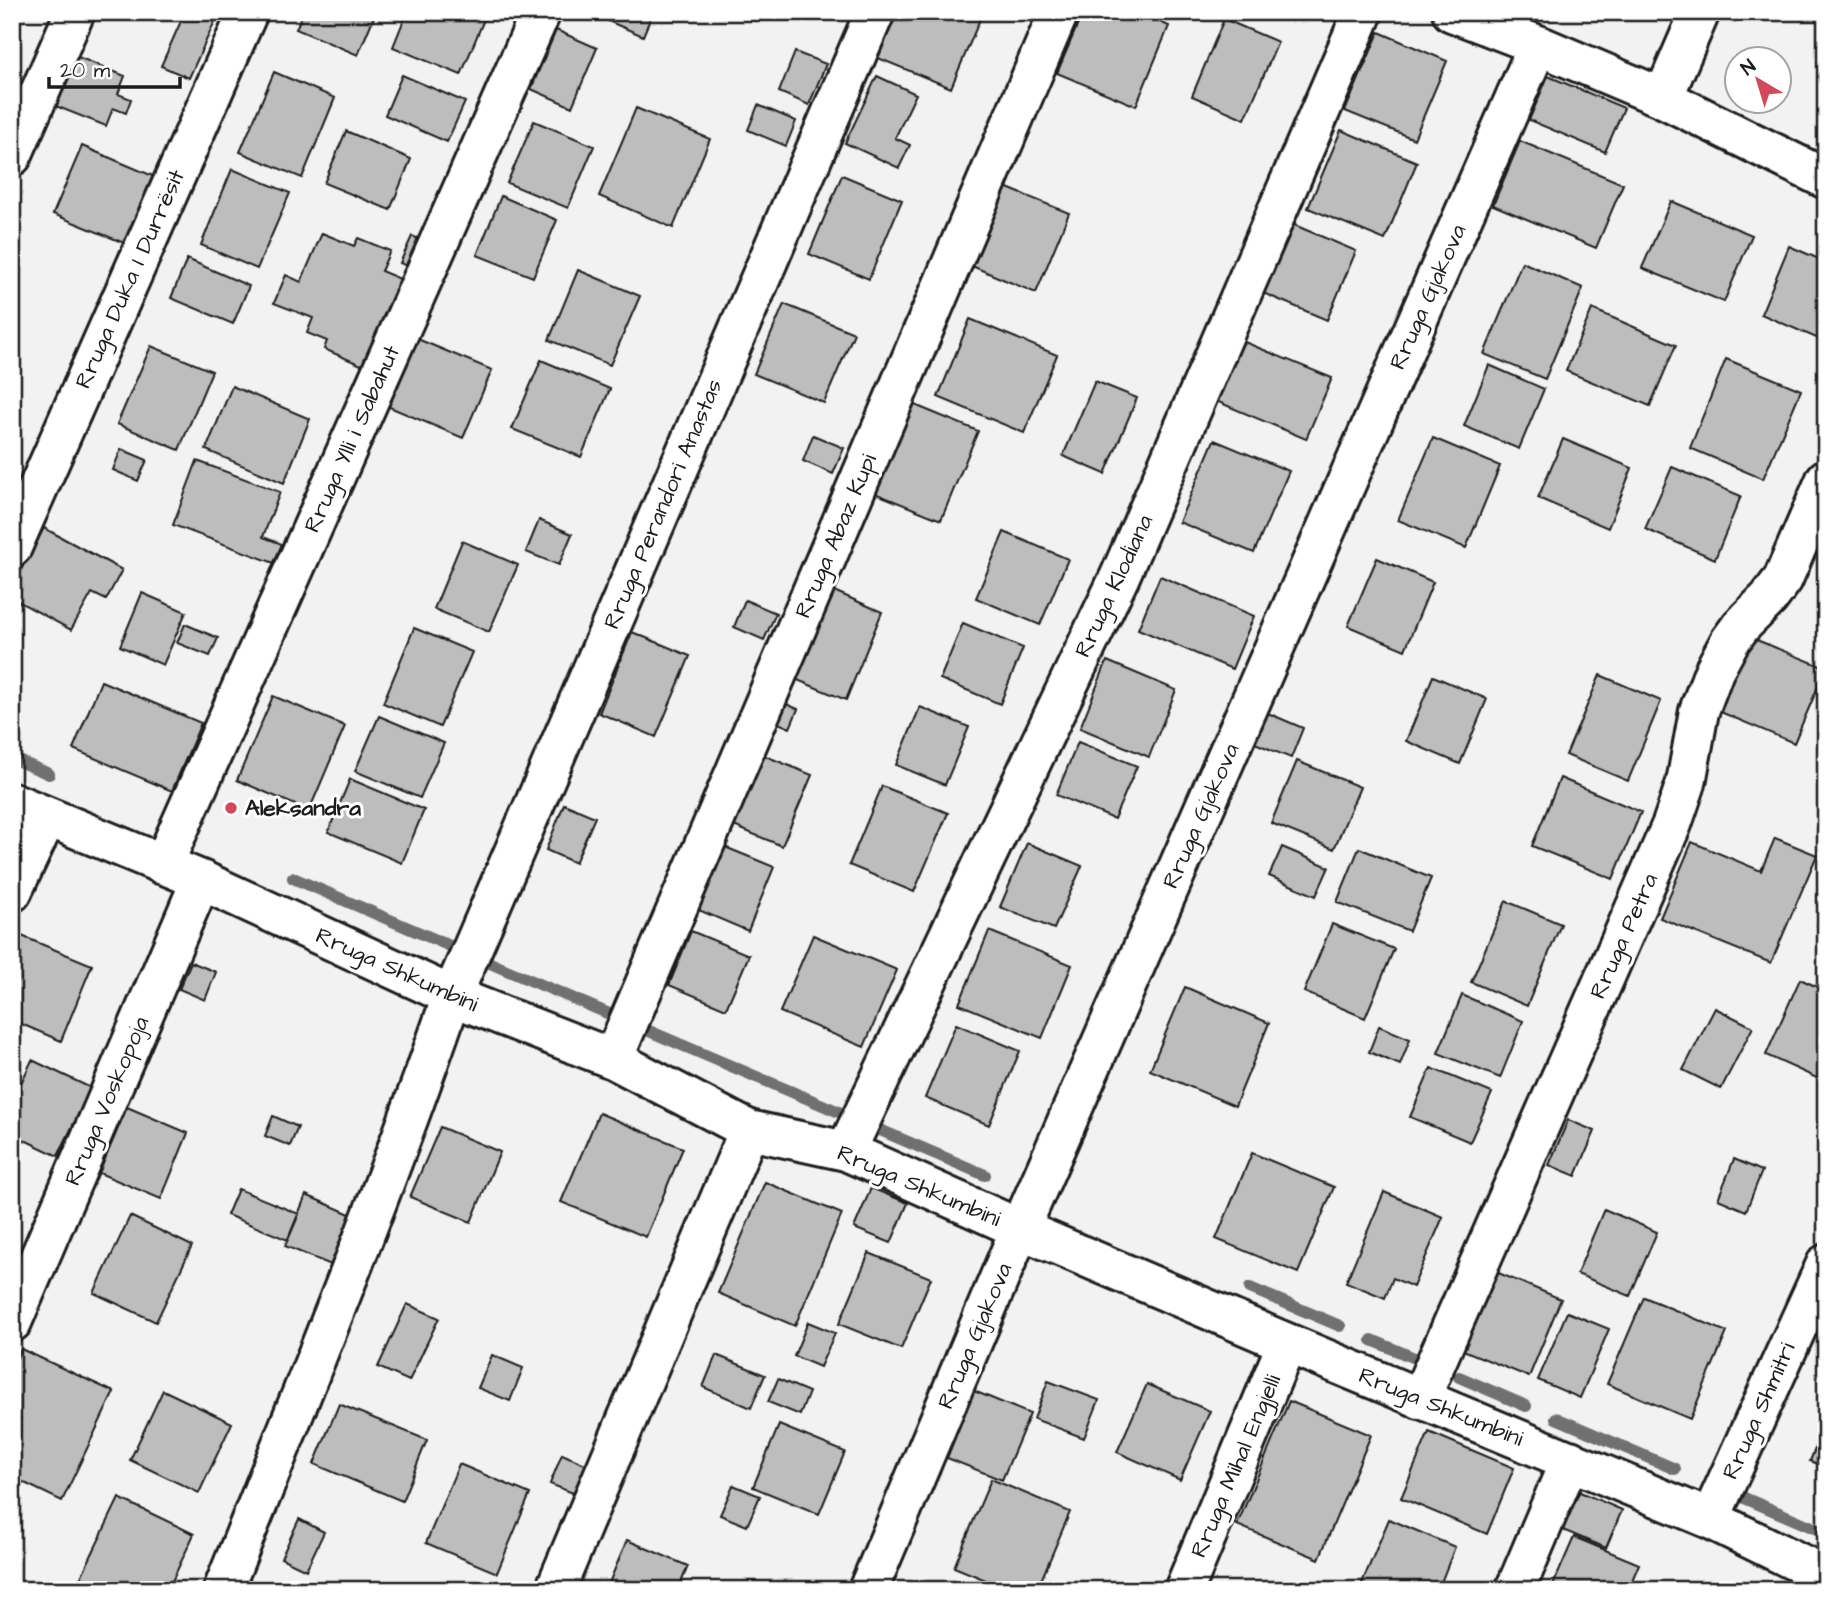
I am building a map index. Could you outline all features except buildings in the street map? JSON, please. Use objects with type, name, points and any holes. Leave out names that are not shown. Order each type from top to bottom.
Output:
[{"type":"street","points":[[12,156],[75,12]]},
{"type":"street","name":"Rruga Duka I Durrësit","points":[[12,547],[247,12]]},
{"type":"street","name":"Rruga Ylli i Sabahut","points":[[163,865],[541,12]]},
{"type":"street","name":"Rruga Perandori Anastas","points":[[223,1590],[364,1237],[418,1096],[452,996],[875,12]]},
{"type":"street","name":"Rruga Abaz Kupi","points":[[613,1059],[1059,12]]},
{"type":"street","name":"Rruga Klodiana","points":[[846,1151],[1120,576],[1363,12]]},
{"type":"street","points":[[1452,12],[1663,98],[1826,179]]},
{"type":"street","points":[[1663,98],[1700,12]]},
{"type":"street","name":"Rruga Gjakova","points":[[868,1590],[1020,1229],[1538,45]]},
{"type":"street","name":"Rruga Petra","points":[[1420,1399],[1672,824],[1686,783],[1699,710],[1714,671],[1741,626],[1769,598],[1783,579],[1826,479]]},
{"type":"street","name":"Rruga Shkumbini","points":[[12,802],[201,880],[452,996],[613,1059],[749,1130],[846,1151],[1287,1343],[1710,1519],[1826,1576]]},
{"type":"street","points":[[12,892],[47,817]]},
{"type":"street","name":"Rruga Voskopoja","points":[[12,1322],[201,880]]},
{"type":"street","points":[[555,1590],[749,1130]]},
{"type":"street","name":"Rruga Shmitri","points":[[1710,1519],[1826,1264]]},
{"type":"street","name":"Rruga Mihal Engjelli","points":[[1184,1590],[1287,1343]]},
{"type":"street","points":[[1515,1590],[1570,1460]]},
{"type":"waterway","points":[[12,758],[49,774]]},
{"type":"waterway","points":[[293,878],[457,949]]},
{"type":"waterway","points":[[476,957],[621,1019]]},
{"type":"waterway","points":[[642,1028],[839,1112]]},
{"type":"waterway","points":[[880,1130],[985,1175]]},
{"type":"waterway","points":[[1250,1288],[1340,1326]]},
{"type":"waterway","points":[[1372,1340],[1419,1360]]},
{"type":"waterway","points":[[1459,1377],[1526,1406]]},
{"type":"waterway","points":[[1556,1418],[1675,1469]]},
{"type":"waterway","points":[[1742,1497],[1826,1533]]},
{"type":"place","name":"Aleksandra","points":[[231,808]]}]
